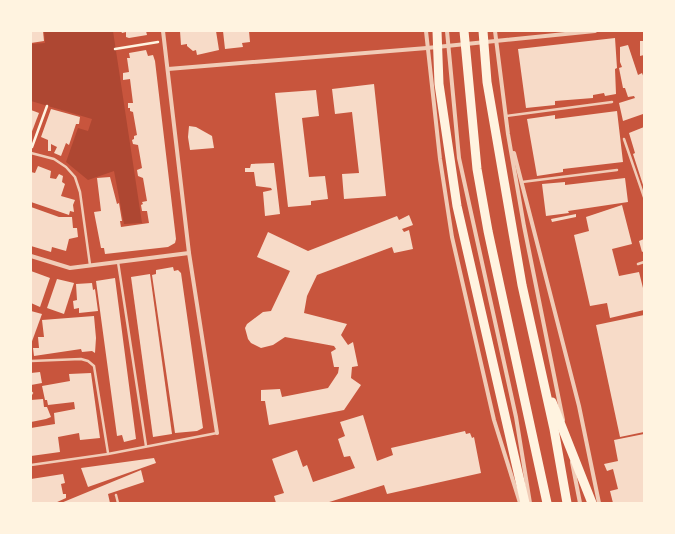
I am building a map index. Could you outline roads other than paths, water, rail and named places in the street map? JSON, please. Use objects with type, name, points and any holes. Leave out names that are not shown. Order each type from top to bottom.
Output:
[{"type":"highway","points":[[437,31],[439,84],[457,206],[526,503]]},
{"type":"highway","points":[[464,31],[477,169],[488,231],[547,503]]},
{"type":"highway","points":[[483,31],[490,98],[522,285],[567,503]]},
{"type":"highway","points":[[542,378],[592,503]]},
{"type":"street","points":[[163,31],[189,253],[217,433]]},
{"type":"street","points":[[426,31],[440,159],[452,237],[494,420],[520,503]]},
{"type":"street","points":[[447,31],[459,158],[516,417],[530,503]]},
{"type":"street","points":[[495,31],[508,134],[524,226],[580,503]]},
{"type":"street","points":[[168,69],[427,48],[596,31]]},
{"type":"street","points":[[508,134],[522,182],[579,406],[599,503]]},
{"type":"street","points":[[31,256],[70,268],[189,253]]},
{"type":"lane","points":[[506,116],[612,102]]},
{"type":"lane","points":[[624,139],[644,197]]},
{"type":"lane","points":[[31,153],[54,159],[66,167],[75,177],[80,192],[90,266]]},
{"type":"lane","points":[[522,182],[617,170]]},
{"type":"lane","points":[[118,262],[146,446]]},
{"type":"lane","points":[[638,264],[644,262]]},
{"type":"lane","points":[[31,361],[81,359],[88,361],[94,366],[108,454]]},
{"type":"lane","points":[[31,465],[108,454],[217,433]]},
{"type":"lane","points":[[116,495],[118,503]]}]
